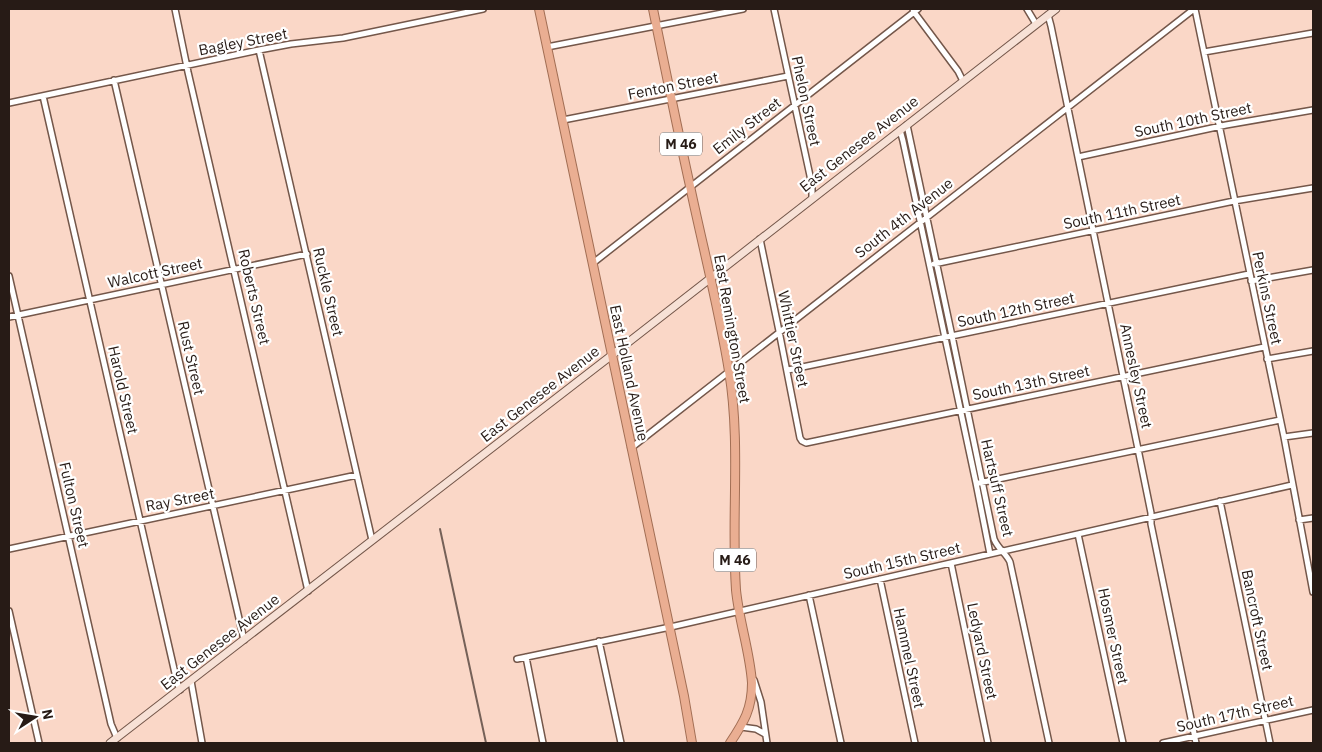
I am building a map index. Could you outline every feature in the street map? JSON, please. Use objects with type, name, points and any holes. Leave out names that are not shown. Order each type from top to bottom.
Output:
[{"type":"highway","name":"East Holland Avenue","points":[[539,9],[684,696],[692,743]]},
{"type":"highway","name":"East Remington Street","points":[[653,9],[729,371],[735,422],[736,591],[752,675],[752,690],[750,706],[745,720],[730,743]]},
{"type":"main road","name":"East Genesee Avenue","points":[[110,743],[1056,9]]},
{"type":"street","name":"Roberts Street","points":[[175,9],[308,590]]},
{"type":"street","name":"Bagley Street","points":[[9,103],[260,50],[291,44],[343,38],[483,9]]},
{"type":"street","points":[[547,48],[743,9]]},
{"type":"street","name":"Phelon Street","points":[[774,9],[812,185],[812,198]]},
{"type":"street","points":[[1027,9],[1036,24]]},
{"type":"street","name":"Perkins Street","points":[[1194,9],[1284,437],[1313,592]]},
{"type":"street","name":"South 4th Avenue","points":[[631,448],[1194,9]]},
{"type":"street","points":[[915,10],[964,81]]},
{"type":"street","name":"Emily Street","points":[[593,264],[915,10]]},
{"type":"street","name":"Annesley Street","points":[[1048,15],[1138,449],[1196,743]]},
{"type":"street","points":[[1204,52],[1313,33]]},
{"type":"street","name":"Ruckle Street","points":[[260,50],[372,540]]},
{"type":"street","name":"Fenton Street","points":[[563,120],[788,76]]},
{"type":"street","name":"Rust Street","points":[[114,80],[244,640]]},
{"type":"street","name":"Harold Street","points":[[43,96],[180,690]]},
{"type":"street","name":"South 10th Street","points":[[1078,158],[1219,127],[1313,110]]},
{"type":"street","name":"Hartsuff Street","points":[[907,125],[952,336],[990,554]]},
{"type":"street","name":"Hartsuff Street","points":[[900,130],[945,338],[964,410]]},
{"type":"street","name":"South 11th Street","points":[[936,263],[1234,201],[1313,188]]},
{"type":"street","name":"Whittier Street","points":[[760,239],[788,370],[800,438],[804,443]]},
{"type":"street","name":"Walcott Street","points":[[9,317],[306,254]]},
{"type":"street","points":[[930,264],[936,263]]},
{"type":"street","points":[[1251,281],[1313,270]]},
{"type":"street","name":"South 12th Street","points":[[788,370],[1249,274]]},
{"type":"street","name":"Fulton Street","points":[[9,276],[68,536],[112,724],[117,738]]},
{"type":"street","name":"South 13th Street","points":[[804,443],[1264,347]]},
{"type":"street","points":[[1267,359],[1313,351]]},
{"type":"street","points":[[979,483],[1280,420]]},
{"type":"street","points":[[1284,437],[1313,432]]},
{"type":"street","name":"Ray Street","points":[[9,549],[357,475]]},
{"type":"street","name":"Hartsuff Street","points":[[979,483],[996,545],[1010,562],[1049,743]]},
{"type":"street","name":"South 15th Street","points":[[517,659],[669,627],[1292,485]]},
{"type":"street","name":"Bancroft Street","points":[[1220,501],[1270,743]]},
{"type":"street","points":[[1300,520],[1313,518]]},
{"type":"street","name":"Hosmer Street","points":[[1078,534],[1123,743]]},
{"type":"street","name":"Ledyard Street","points":[[950,563],[988,743]]},
{"type":"street","name":"Hammel Street","points":[[880,579],[915,743]]},
{"type":"street","points":[[809,595],[840,743]]},
{"type":"street","points":[[9,611],[39,743]]},
{"type":"street","points":[[599,641],[621,743]]},
{"type":"street","points":[[526,657],[543,743]]},
{"type":"street","points":[[752,675],[761,702],[767,743]]},
{"type":"street","points":[[191,681],[202,743]]},
{"type":"street","name":"South 17th Street","points":[[1163,743],[1313,710]]},
{"type":"street","points":[[741,727],[756,729],[765,734]]},
{"type":"railway","points":[[440,529],[486,743]]}]
